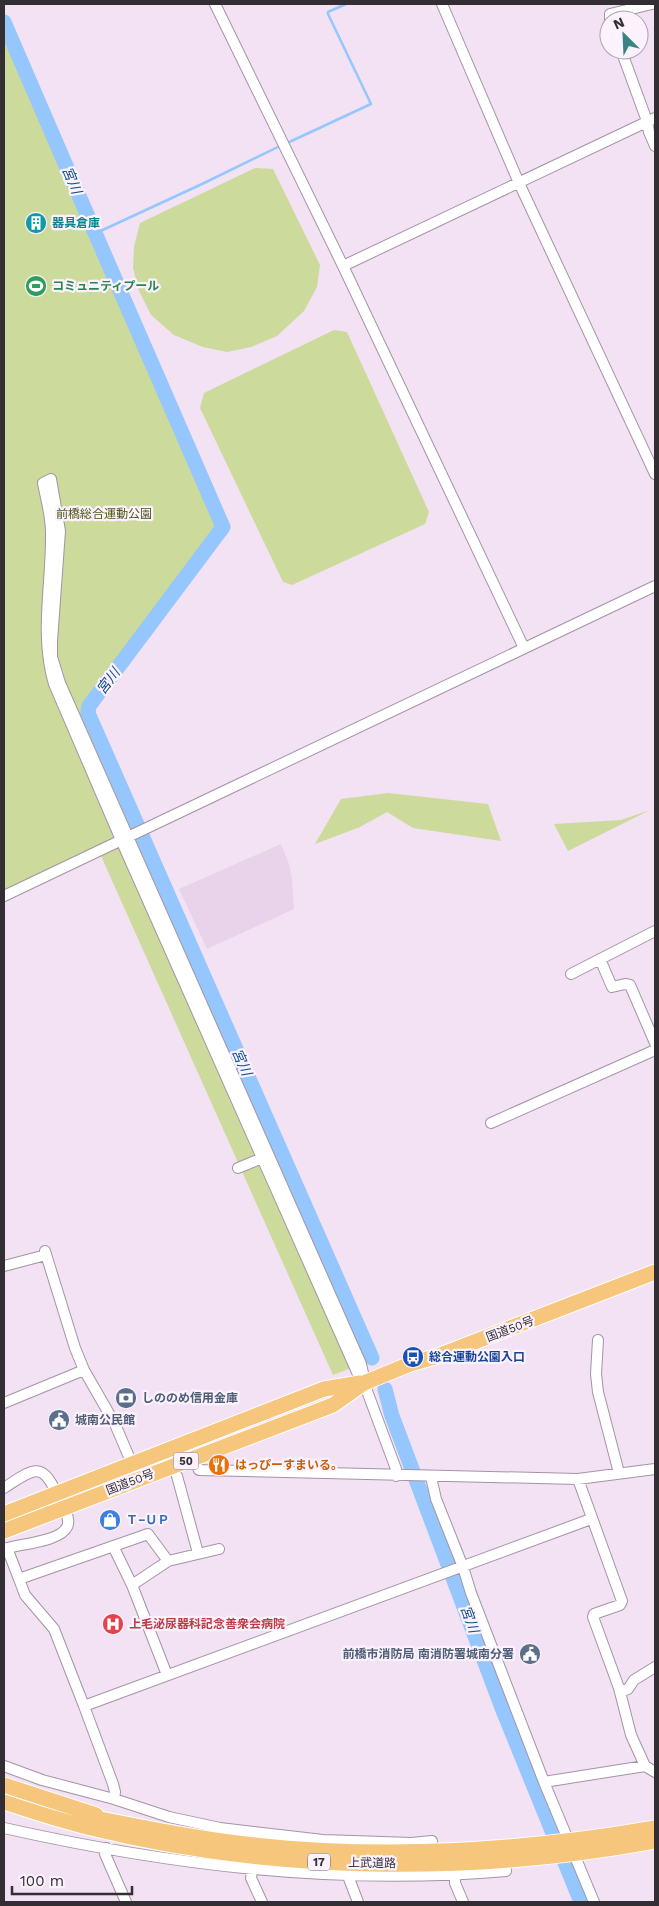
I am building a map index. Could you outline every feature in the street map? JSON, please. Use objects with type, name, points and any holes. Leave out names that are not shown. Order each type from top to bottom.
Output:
[{"type":"highway","name":"国道50号","points":[[4,1531],[333,1405],[364,1383],[410,1364],[438,1356],[502,1332],[655,1272]]},
{"type":"highway","name":"国道50号","points":[[4,1514],[324,1389],[364,1383]]},
{"type":"highway","name":"17","points":[[4,1785],[121,1823]]},
{"type":"highway","name":"上武道路","points":[[4,1794],[73,1814],[237,1843],[330,1851],[411,1847],[550,1850]]},
{"type":"highway","name":"上武道路","points":[[4,1802],[87,1827],[204,1850],[303,1861],[422,1863],[505,1861],[550,1850],[655,1841]]},
{"type":"highway","name":"17","points":[[4,1810],[35,1818],[87,1827]]},
{"type":"highway","name":"上武道路","points":[[568,1848],[655,1828]]},
{"type":"street","points":[[215,4],[343,266],[524,648]]},
{"type":"street","points":[[442,4],[519,182],[655,474]]},
{"type":"street","points":[[627,10],[652,4]]},
{"type":"street","points":[[625,60],[651,120],[649,132],[655,146]]},
{"type":"street","points":[[343,266],[651,120]]},
{"type":"street","points":[[127,837],[57,693],[49,668],[46,640],[51,531],[43,483],[51,480],[60,531],[52,657],[64,695],[127,837],[265,1157],[361,1364],[364,1383],[400,1476]]},
{"type":"street","points":[[4,896],[655,586]]},
{"type":"street","points":[[571,974],[655,931]]},
{"type":"street","points":[[600,959],[612,987],[625,984],[630,985],[655,1043]]},
{"type":"street","points":[[491,1123],[655,1050]]},
{"type":"street","points":[[238,1168],[265,1157]]},
{"type":"street","points":[[4,1266],[46,1253],[75,1348],[84,1370],[114,1424],[132,1464]]},
{"type":"street","points":[[598,1340],[596,1374],[598,1392],[619,1473]]},
{"type":"street","points":[[4,1403],[84,1370]]},
{"type":"street","points":[[193,1458],[199,1470],[427,1477],[578,1479],[655,1469]]},
{"type":"street","points":[[4,1488],[22,1476],[38,1471],[50,1479],[56,1493]]},
{"type":"street","points":[[177,1476],[198,1553]]},
{"type":"street","points":[[427,1477],[568,1848],[594,1902]]},
{"type":"street","points":[[578,1479],[622,1601],[620,1605],[594,1614],[593,1617],[620,1692],[628,1727],[645,1766],[655,1772]]},
{"type":"street","points":[[65,1508],[68,1520],[66,1529],[60,1535],[5,1548],[25,1595],[54,1630],[113,1784],[114,1799]]},
{"type":"street","points":[[84,1706],[591,1519]]},
{"type":"street","points":[[19,1579],[148,1534],[168,1561]]},
{"type":"street","points":[[113,1546],[132,1585],[167,1675]]},
{"type":"street","points":[[132,1585],[168,1561],[219,1549]]},
{"type":"street","points":[[620,1692],[628,1689],[634,1680],[655,1667]]},
{"type":"street","points":[[4,1766],[42,1780],[114,1799],[169,1817],[235,1830],[411,1847],[432,1841]]},
{"type":"street","points":[[544,1782],[645,1766]]},
{"type":"street","points":[[4,1828],[184,1862],[252,1870],[348,1876],[455,1875],[506,1871],[505,1861]]},
{"type":"street","points":[[106,1848],[105,1854],[126,1902]]},
{"type":"street","points":[[252,1870],[252,1878],[262,1902]]},
{"type":"street","points":[[455,1875],[455,1883],[463,1902]]},
{"type":"street","points":[[348,1876],[358,1902]]},
{"type":"shaded area","points":[[281,844],[292,878],[294,909],[207,949],[179,889]]},
{"type":"green space","name":"前橋総合運動公園","points":[[4,38],[82,220],[220,528],[81,711],[135,829],[369,1361],[333,1375],[97,847],[4,890]]},
{"type":"green space","points":[[255,168],[273,169],[320,265],[317,287],[304,311],[277,336],[251,347],[227,352],[203,347],[174,335],[151,315],[139,291],[133,268],[134,247],[140,223]]},
{"type":"green space","points":[[334,330],[347,332],[429,512],[425,524],[292,585],[283,582],[200,408],[204,393]]},
{"type":"green space","points":[[388,793],[488,804],[501,841],[413,828],[387,812],[360,827],[315,844],[341,799]]},
{"type":"green space","points":[[650,810],[568,851],[554,824],[621,820]]},
{"type":"waterway","points":[[285,144],[371,104],[328,14],[328,12],[346,4]]},
{"type":"waterway","name":"宮川","points":[[4,22],[223,527],[89,706],[88,713],[372,1358]]},
{"type":"waterway","points":[[94,234],[280,146]]},
{"type":"waterway","name":"宮川","points":[[385,1389],[392,1416],[504,1713],[581,1902]]},
{"type":"place","name":"器具倉庫","points":[[36,223]]},
{"type":"place","name":"コミュニティプール","points":[[36,286]]},
{"type":"place","name":"総合運動公園入口","points":[[413,1357]]},
{"type":"place","name":"しののめ信用金庫","points":[[126,1398]]},
{"type":"place","name":"城南公民館","points":[[59,1420]]},
{"type":"place","name":"はっぴーすまいる。","points":[[219,1465]]},
{"type":"place","name":"Ｔ−ＵＰ","points":[[110,1520]]},
{"type":"place","name":"上毛泌尿器科記念善衆会病院","points":[[113,1624]]},
{"type":"place","name":"前橋市消防局 南消防署城南分署","points":[[530,1654]]}]
